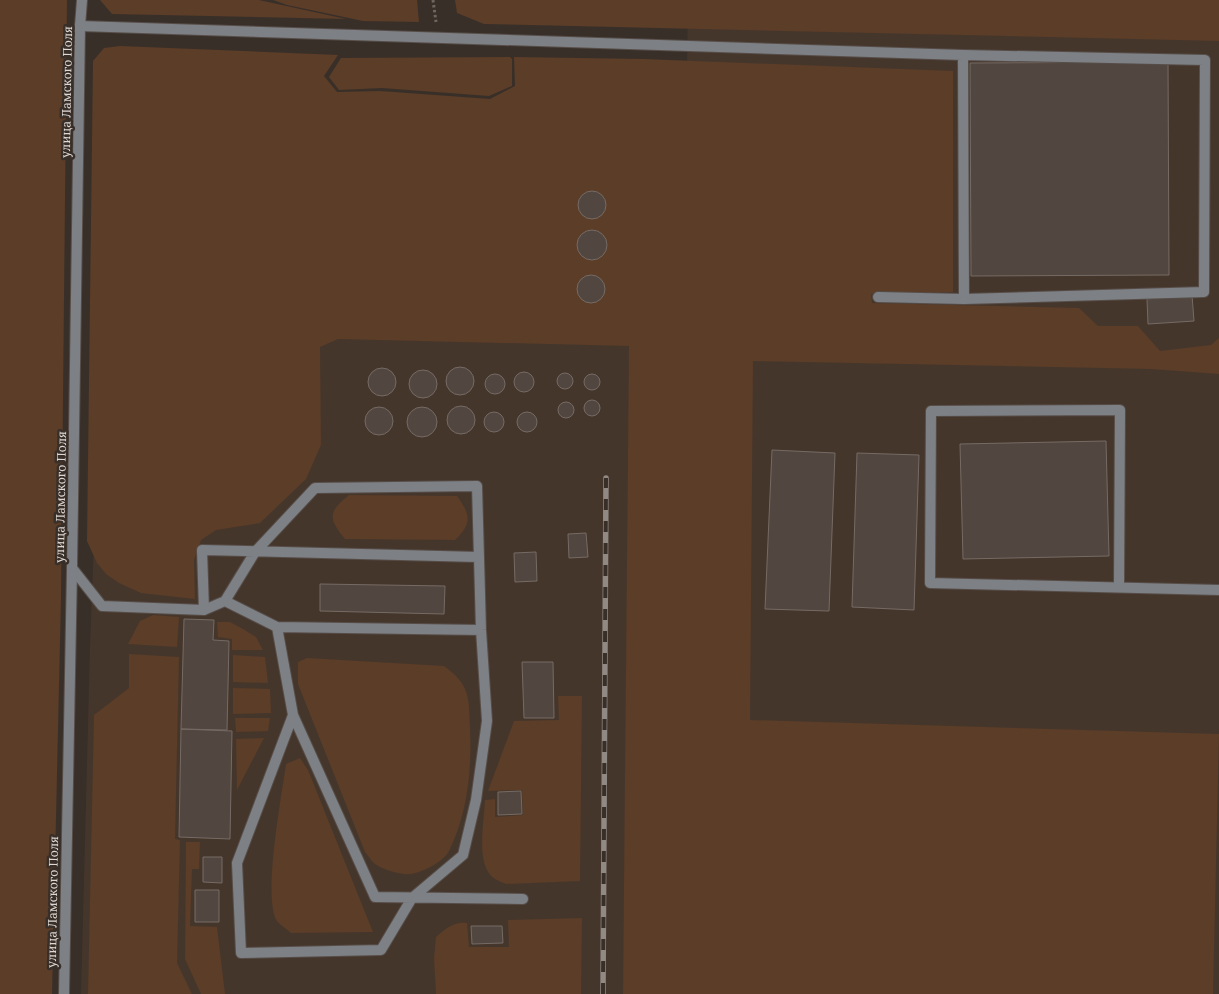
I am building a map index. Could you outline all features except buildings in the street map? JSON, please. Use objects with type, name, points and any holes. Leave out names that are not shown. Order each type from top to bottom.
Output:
[{"type":"street","name":"улица Ламского Поля","points":[[64,994],[80,26],[82,0]]},
{"type":"street","points":[[80,26],[963,55],[1204,60],[1204,292],[964,299],[878,297]]},
{"type":"street","points":[[963,55],[964,299]]},
{"type":"street","points":[[1119,588],[1120,410],[931,411],[930,583],[1119,588],[1219,590]]},
{"type":"street","points":[[72,568],[102,606],[204,610],[225,601],[255,552],[315,488],[477,486],[481,630],[487,721],[476,800],[462,855],[412,898],[381,950],[241,953],[237,863],[294,715]]},
{"type":"street","points":[[204,610],[202,550],[478,557]]},
{"type":"street","points":[[225,601],[277,627],[481,630]]},
{"type":"street","points":[[277,627],[294,715],[375,897],[524,899]]},
{"type":"shaded area","points":[[0,0],[67,0],[61,598],[52,994],[0,994]]},
{"type":"shaded area","points":[[100,0],[259,0],[346,19],[112,14]]},
{"type":"shaded area","points":[[273,0],[417,0],[419,22],[363,21],[287,5]]},
{"type":"shaded area","points":[[455,0],[1219,0],[1219,41],[484,24],[457,13]]},
{"type":"shaded area","points":[[688,0],[1219,0],[1219,994],[674,994]]},
{"type":"shaded area","points":[[120,46],[338,55],[324,76],[337,92],[380,91],[490,99],[515,86],[514,57],[644,59],[953,71],[953,292],[871,294],[872,303],[1079,308],[1098,326],[1138,326],[1160,351],[1211,345],[1219,338],[1219,374],[1151,369],[753,361],[750,720],[1219,734],[1213,994],[623,994],[629,346],[338,339],[320,347],[321,445],[306,479],[260,523],[216,530],[201,540],[194,560],[195,599],[141,593],[119,583],[106,574],[97,563],[87,541],[93,61],[104,48]]},
{"type":"shaded area","points":[[510,57],[512,59],[512,86],[489,96],[382,88],[339,90],[329,77],[341,58]]},
{"type":"shaded area","points":[[111,91],[670,108],[670,994],[81,994],[90,648]]},
{"type":"shaded area","points":[[349,495],[457,496],[467,514],[467,524],[455,540],[345,539],[336,526],[333,516],[337,506]]},
{"type":"shaded area","points":[[153,615],[179,617],[177,647],[128,644],[140,621]]},
{"type":"shaded area","points":[[217,622],[230,622],[243,629],[256,637],[263,650],[232,650],[232,639],[218,637]]},
{"type":"shaded area","points":[[129,654],[179,657],[175,839],[180,840],[177,963],[192,994],[88,994],[94,715],[129,688]]},
{"type":"shaded area","points":[[233,655],[265,657],[268,683],[233,682]]},
{"type":"shaded area","points":[[307,658],[444,666],[463,685],[469,702],[470,727],[469,774],[465,806],[449,851],[436,864],[416,873],[400,873],[378,866],[365,852],[298,684],[298,662]]},
{"type":"shaded area","points":[[233,688],[270,689],[271,713],[233,714]]},
{"type":"shaded area","points":[[558,696],[582,696],[580,881],[506,884],[491,875],[484,863],[482,836],[485,800],[495,799],[495,817],[523,815],[522,790],[488,791],[514,721],[559,720]]},
{"type":"shaded area","points":[[235,718],[270,718],[268,731],[236,732]]},
{"type":"shaded area","points":[[264,738],[237,790],[236,739]]},
{"type":"shaded area","points":[[300,758],[308,770],[373,932],[291,933],[277,921],[273,909],[272,870],[277,821],[286,764]]},
{"type":"shaded area","points":[[186,842],[200,842],[199,869],[192,869],[190,926],[217,927],[225,994],[201,994],[185,959]]},
{"type":"shaded area","points":[[582,918],[581,994],[436,994],[434,958],[436,937],[450,926],[458,923],[467,923],[469,947],[509,947],[508,920]]},
{"type":"railway","points":[[603,994],[606,478]]}]
